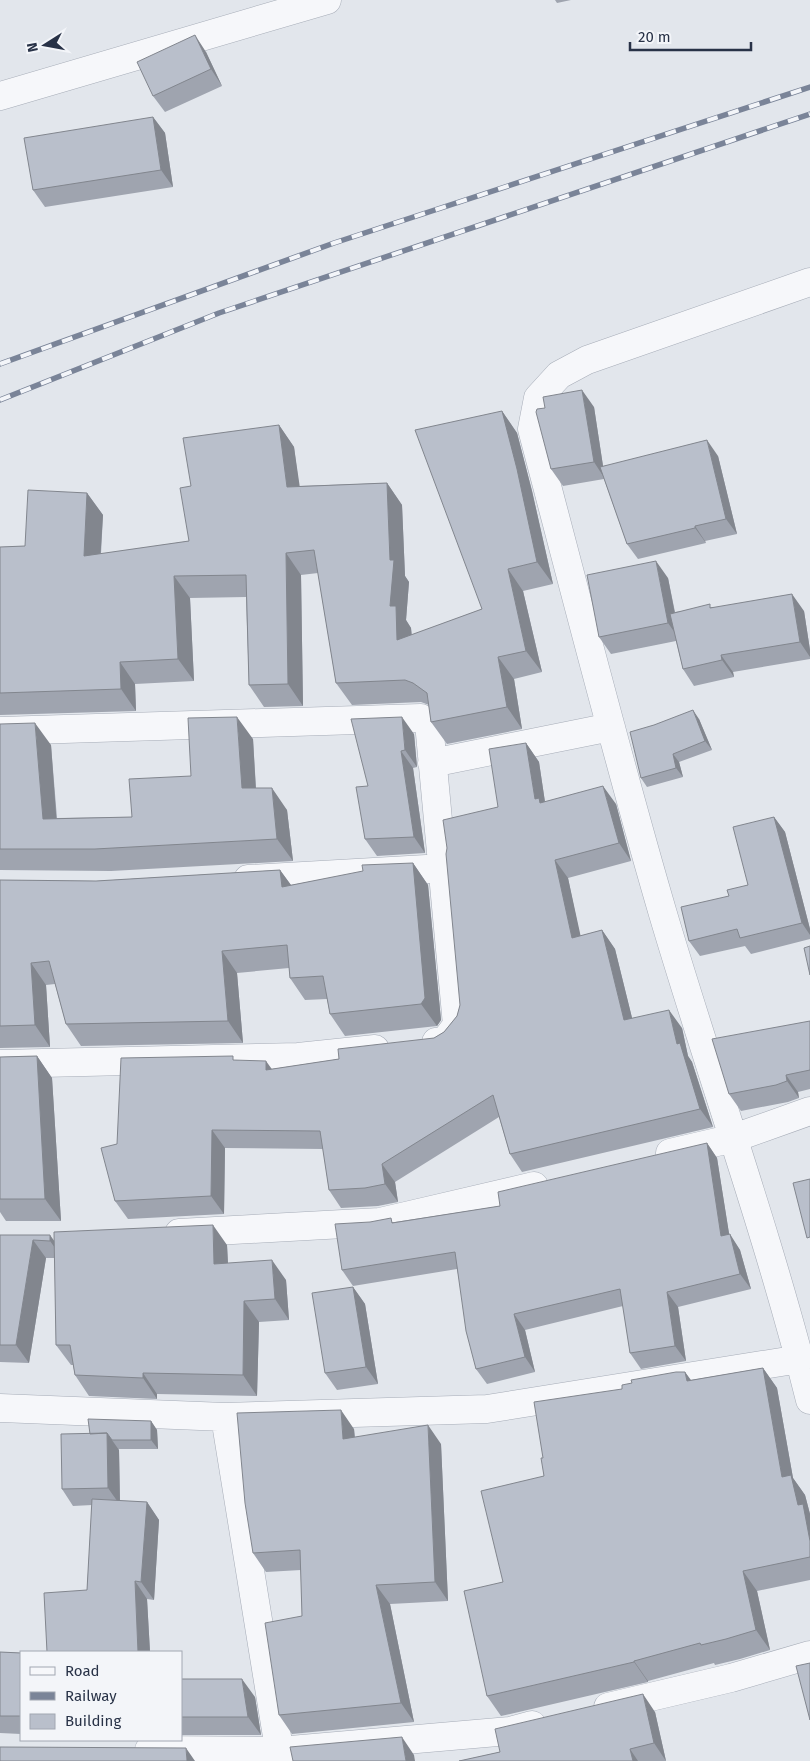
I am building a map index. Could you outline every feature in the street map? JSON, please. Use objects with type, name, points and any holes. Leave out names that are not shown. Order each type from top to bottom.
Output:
[{"type":"street","points":[[0,96],[327,0]]},
{"type":"street","points":[[810,282],[587,360],[559,375],[538,398],[532,429],[611,727],[664,915],[734,1138],[800,1359],[810,1400]]},
{"type":"street","points":[[0,731],[421,718],[429,723],[444,868],[457,1025],[445,1041],[298,1057],[0,1064]]},
{"type":"street","points":[[432,764],[611,727]]},
{"type":"street","points":[[219,880],[444,868]]},
{"type":"street","points":[[648,1158],[734,1138],[810,1111]]},
{"type":"street","points":[[152,1234],[380,1222],[562,1179]]},
{"type":"street","points":[[0,1408],[225,1417],[487,1409],[800,1359]]},
{"type":"street","points":[[225,1417],[280,1756]]},
{"type":"street","points":[[587,1712],[731,1678],[810,1655]]},
{"type":"street","points":[[120,1750],[280,1756],[420,1750],[558,1719]]},
{"type":"building","points":[[195,35],[211,69],[153,96],[137,62]]},
{"type":"building","points":[[153,117],[161,170],[33,190],[24,138]]},
{"type":"building","points":[[582,390],[594,462],[551,469],[536,412],[537,409],[545,408],[543,397]]},
{"type":"building","points":[[502,411],[517,469],[537,562],[508,569],[526,651],[498,657],[507,707],[431,722],[427,693],[413,683],[405,680],[336,683],[314,550],[286,553],[288,684],[249,685],[246,575],[174,576],[178,659],[120,662],[121,689],[0,693],[0,547],[25,546],[28,490],[87,493],[84,556],[189,541],[180,488],[191,486],[183,438],[279,425],[287,487],[387,483],[390,560],[394,560],[390,606],[396,606],[397,640],[482,609],[415,430]]},
{"type":"building","points":[[707,440],[726,519],[627,544],[600,467]]},
{"type":"building","points":[[656,561],[668,623],[599,637],[587,575]]},
{"type":"building","points":[[792,594],[800,642],[721,655],[722,660],[683,669],[670,614],[710,604],[710,608]]},
{"type":"building","points":[[693,710],[705,741],[673,754],[676,768],[641,778],[630,732]]},
{"type":"building","points":[[237,717],[242,788],[272,788],[277,839],[95,849],[0,849],[0,724],[35,723],[43,819],[132,817],[129,779],[191,776],[188,718]]},
{"type":"building","points":[[402,717],[405,750],[401,751],[414,837],[365,839],[356,787],[368,786],[351,719]]},
{"type":"building","points":[[526,743],[535,799],[539,798],[540,803],[603,786],[619,843],[555,860],[572,938],[602,930],[624,1020],[669,1010],[677,1044],[680,1043],[700,1109],[510,1154],[493,1095],[382,1164],[385,1184],[365,1188],[329,1190],[320,1131],[212,1130],[211,1196],[115,1201],[101,1148],[117,1144],[121,1058],[233,1056],[233,1060],[266,1061],[266,1070],[339,1059],[338,1049],[434,1038],[444,1032],[457,1016],[460,1005],[443,820],[498,807],[489,749]]},
{"type":"building","points":[[774,817],[802,923],[740,938],[737,929],[689,941],[681,907],[729,896],[727,890],[748,885],[733,827]]},
{"type":"building","points":[[413,863],[425,998],[421,1004],[330,1014],[323,976],[290,978],[287,945],[222,951],[228,1021],[66,1024],[49,961],[31,963],[35,1025],[0,1026],[0,880],[96,881],[280,870],[282,887],[363,871],[362,865]]},
{"type":"building","points":[[810,946],[810,975],[804,948]]},
{"type":"building","points":[[810,1021],[810,1070],[786,1075],[787,1081],[776,1085],[729,1094],[712,1039]]},
{"type":"building","points":[[37,1056],[45,1199],[0,1199],[0,1057]]},
{"type":"building","points":[[707,1143],[721,1236],[730,1234],[740,1274],[667,1292],[675,1346],[630,1353],[620,1289],[514,1314],[525,1357],[476,1369],[466,1331],[455,1252],[342,1270],[335,1224],[370,1222],[391,1218],[392,1223],[500,1206],[498,1192]]},
{"type":"building","points":[[810,1179],[810,1237],[807,1238],[793,1183]]},
{"type":"building","points":[[213,1225],[214,1264],[272,1260],[275,1299],[244,1301],[243,1375],[143,1373],[143,1378],[75,1375],[70,1345],[56,1345],[54,1232]]},
{"type":"building","points":[[0,1235],[50,1235],[50,1241],[33,1240],[16,1345],[0,1345]]},
{"type":"building","points":[[353,1287],[366,1367],[325,1373],[312,1293]]},
{"type":"building","points":[[763,1368],[782,1477],[791,1475],[798,1505],[803,1504],[810,1541],[810,1557],[743,1571],[756,1630],[701,1645],[700,1643],[634,1662],[487,1696],[464,1591],[503,1582],[481,1491],[544,1476],[534,1402],[622,1389],[622,1385],[632,1383],[631,1380],[676,1372],[685,1372],[687,1381]]},
{"type":"building","points":[[341,1410],[343,1439],[428,1425],[435,1582],[376,1585],[401,1703],[279,1715],[265,1623],[302,1616],[300,1550],[253,1553],[245,1503],[237,1413]]},
{"type":"building","points":[[88,1419],[151,1421],[151,1440],[112,1440],[107,1433],[90,1434]]},
{"type":"building","points":[[107,1433],[108,1488],[62,1489],[61,1434]]},
{"type":"building","points":[[92,1499],[147,1502],[141,1582],[135,1581],[138,1651],[47,1651],[44,1593],[87,1590]]},
{"type":"building","points":[[0,1652],[20,1653],[20,1716],[0,1716]]},
{"type":"building","points":[[810,1663],[810,1720],[796,1666]]},
{"type":"building","points":[[182,1679],[242,1679],[248,1717],[182,1717]]},
{"type":"building","points":[[643,1694],[654,1743],[630,1749],[633,1761],[459,1761],[500,1752],[495,1729]]},
{"type":"building","points":[[402,1737],[406,1761],[293,1761],[290,1747]]},
{"type":"building","points":[[0,1747],[186,1748],[187,1761],[0,1761]]},
{"type":"railway","points":[[0,364],[334,243],[810,87]]},
{"type":"railway","points":[[0,400],[219,313],[810,114]]}]
